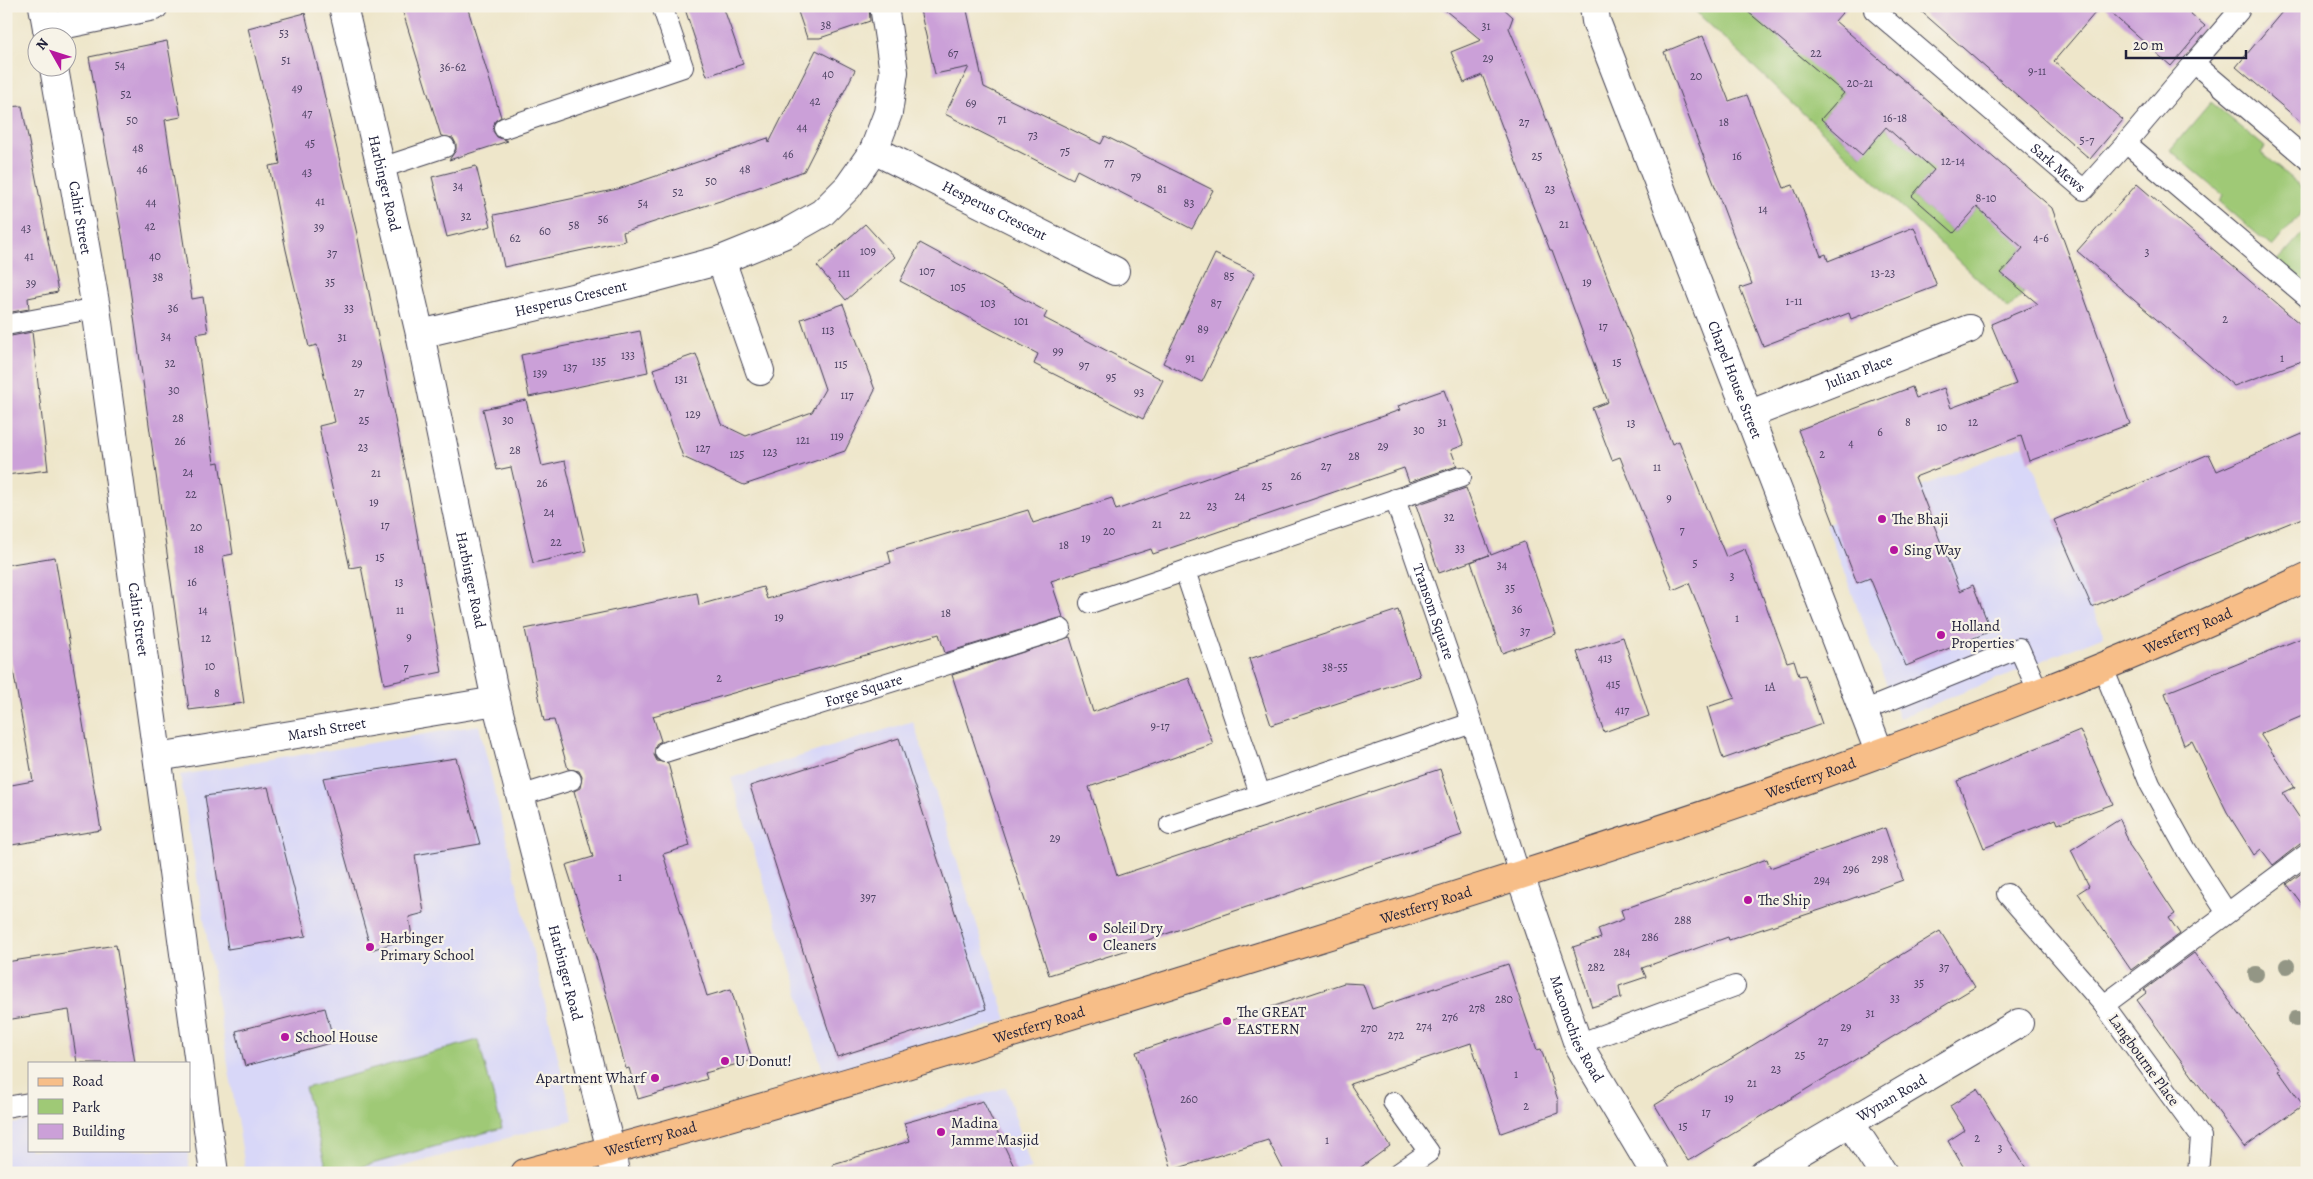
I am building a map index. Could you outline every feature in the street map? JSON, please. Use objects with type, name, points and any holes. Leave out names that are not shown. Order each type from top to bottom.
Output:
[{"type":"main road","name":"Westferry Road","points":[[525,1173],[613,1161],[1520,875],[1842,769],[2103,668],[2307,577]]},
{"type":"street","points":[[46,24],[154,6]]},
{"type":"street","name":"Harbinger Road","points":[[343,6],[420,334],[496,701],[613,1161]]},
{"type":"street","name":"Hesperus Crescent","points":[[420,334],[627,285],[721,260],[785,234],[822,213],[848,187],[874,150],[888,112],[894,72],[884,6]]},
{"type":"street","name":"Chapel House Street","points":[[1594,6],[1596,21],[1880,754]]},
{"type":"street","name":"Cahir Street","points":[[56,78],[96,308],[158,757],[195,1078],[214,1173]]},
{"type":"street","name":"Hesperus Crescent","points":[[874,150],[1115,271]]},
{"type":"street","points":[[721,260],[760,371]]},
{"type":"street","name":"Julian Place","points":[[1748,415],[1970,329]]},
{"type":"street","name":"Marsh Street","points":[[158,757],[496,701]]},
{"type":"street","name":"Maconochies Road","points":[[1520,875],[1578,1044],[1655,1173]]},
{"type":"street","name":"Wynan Road","points":[[1764,1173],[2019,1023]]},
{"type":"street","points":[[1850,1123],[1882,1173]]},
{"type":"lane","points":[[504,128],[683,67],[662,6]]},
{"type":"lane","name":"Sark Mews","points":[[1878,6],[1874,10],[2084,190],[2126,143]]},
{"type":"lane","points":[[2233,6],[2239,11],[2126,143],[2307,297]]},
{"type":"lane","points":[[2194,63],[2307,159]]},
{"type":"lane","points":[[381,168],[445,147]]},
{"type":"lane","points":[[6,325],[96,308]]},
{"type":"lane","points":[[1090,603],[1461,477]]},
{"type":"lane","name":"Transom Square","points":[[1395,499],[1472,723],[1520,875]]},
{"type":"lane","points":[[1185,571],[1260,794]]},
{"type":"lane","name":"Forge Square","points":[[665,752],[1061,629]]},
{"type":"lane","points":[[1863,711],[2019,648],[2039,693]]},
{"type":"lane","points":[[2103,668],[2150,784],[2187,851],[2228,913]]},
{"type":"lane","points":[[1170,825],[1472,723]]},
{"type":"lane","points":[[520,796],[571,780]]},
{"type":"lane","name":"Langbourne Place","points":[[2198,1173],[2201,1137],[2104,1005],[2307,854]]},
{"type":"lane","points":[[2006,894],[2104,1005]]},
{"type":"lane","points":[[1578,1044],[1735,986]]},
{"type":"lane","points":[[1393,1102],[1429,1152],[1398,1173]]},
{"type":"lane","points":[[6,1107],[28,1103]]},
{"type":"shaded area","points":[[2024,445],[2104,636],[1899,718],[1826,524]]},
{"type":"shaded area","points":[[913,721],[1007,1020],[825,1077],[731,778]]},
{"type":"shaded area","name":"Harbinger Primary School","points":[[479,725],[573,1120],[379,1173],[246,1173],[180,775]]},
{"type":"shaded area","points":[[1006,1087],[1031,1168],[1017,1173],[920,1173],[904,1123],[907,1120]]},
{"type":"shaded area","points":[[28,1121],[28,1152],[187,1152],[190,1173],[6,1173],[6,1125]]},
{"type":"green space","points":[[1690,6],[1750,6],[1844,93],[1821,119],[1861,155],[1886,127],[1935,170],[1912,196],[1954,233],[1977,207],[2024,247],[2001,273],[2024,293],[2009,309]]},
{"type":"green space","points":[[2211,102],[2265,147],[2261,153],[2307,192],[2307,206],[2272,247],[2219,201],[2223,195],[2170,150]]},
{"type":"green space","points":[[2307,228],[2307,291],[2275,264]]},
{"type":"green space","points":[[478,1040],[502,1128],[339,1173],[328,1173],[305,1088]]},
{"type":"building","points":[[401,6],[467,6],[501,117],[495,121],[493,131],[497,137],[508,141],[449,160],[456,150],[456,144],[453,138],[441,136]]},
{"type":"building","points":[[684,6],[723,6],[743,64],[707,76]]},
{"type":"building","points":[[796,6],[869,6],[870,21],[820,38],[807,38]]},
{"type":"building","points":[[919,6],[966,6],[984,87],[1101,144],[1105,136],[1213,190],[1192,229],[1077,170],[1073,179],[945,114],[969,67],[935,74]]},
{"type":"building","points":[[1440,6],[1501,6],[1513,17],[1509,28],[1532,82],[1672,444],[1679,441],[1726,557],[1745,549],[1787,662],[1794,660],[1799,676],[1805,675],[1822,724],[1723,759],[1707,707],[1735,698],[1689,583],[1673,590],[1620,457],[1612,460],[1592,408],[1608,402],[1552,250],[1550,250],[1482,75],[1464,83],[1451,52],[1481,40]]},
{"type":"building","points":[[1741,6],[1848,6],[1835,21],[2052,208],[2130,424],[2029,461],[2021,436],[1915,477],[1960,591],[1973,585],[1991,631],[1906,666],[1870,578],[1857,583],[1798,430],[1912,387],[1916,398],[1944,388],[1951,408],[2016,384],[1991,324],[2038,304],[2001,273],[2023,248],[1977,207],[1954,233],[1912,196],[1934,170],[1886,127],[1862,155],[1821,119],[1844,93]]},
{"type":"building","points":[[1915,6],[2101,6],[2054,61],[2123,120],[2090,159]]},
{"type":"building","points":[[2103,6],[2182,6],[2205,26],[2171,66]]},
{"type":"building","points":[[2287,6],[2307,6],[2307,127],[2236,67]]},
{"type":"building","points":[[305,13],[357,234],[408,483],[442,672],[384,684],[361,566],[350,568],[324,452],[319,426],[335,422],[317,345],[309,347],[286,250],[269,166],[280,164],[277,144],[248,28]]},
{"type":"building","points":[[1703,36],[1729,101],[1747,95],[1784,188],[1793,185],[1821,256],[1826,254],[1828,261],[1914,227],[1937,286],[1851,319],[1849,313],[1763,346],[1740,288],[1752,284],[1664,52]]},
{"type":"building","points":[[167,41],[181,117],[165,120],[192,299],[203,297],[208,332],[196,334],[214,463],[219,462],[233,554],[223,556],[244,703],[189,710],[124,246],[89,57]]},
{"type":"building","points":[[816,50],[855,70],[804,171],[720,201],[623,232],[625,241],[504,267],[494,215],[618,189],[768,138],[769,143]]},
{"type":"building","points":[[22,106],[58,292],[28,298],[29,309],[6,313],[6,107]]},
{"type":"building","points":[[476,166],[491,226],[447,237],[432,177]]},
{"type":"building","points":[[2137,184],[2307,330],[2307,359],[2234,386],[2077,251]]},
{"type":"building","points":[[865,224],[895,257],[846,300],[817,266]]},
{"type":"building","points":[[920,243],[1047,312],[1044,318],[1163,380],[1143,419],[1034,364],[1038,354],[900,281]]},
{"type":"building","points":[[1215,254],[1255,273],[1202,382],[1163,363]]},
{"type":"building","points":[[843,304],[875,390],[845,451],[744,485],[683,457],[653,369],[696,354],[721,424],[746,436],[812,412],[825,389],[801,319]]},
{"type":"building","points":[[640,331],[648,372],[529,397],[521,355]]},
{"type":"building","points":[[32,332],[48,470],[6,475],[6,337]]},
{"type":"building","points":[[1444,390],[1464,445],[1451,450],[1457,466],[1409,482],[1404,468],[1153,554],[1151,549],[1051,581],[1063,617],[945,653],[939,634],[653,716],[661,741],[656,744],[654,755],[657,761],[668,763],[690,846],[663,854],[707,996],[731,989],[752,1060],[705,1073],[707,1079],[638,1099],[629,1068],[626,1069],[597,961],[566,865],[593,857],[574,791],[580,788],[582,777],[579,771],[568,769],[554,720],[544,721],[525,629],[697,593],[699,605],[763,587],[767,599],[891,563],[888,551],[1028,510],[1033,523],[1112,498],[1116,510],[1400,410],[1398,406]]},
{"type":"building","points":[[526,400],[542,466],[565,461],[586,551],[533,563],[511,467],[497,470],[483,409]]},
{"type":"building","points":[[2307,432],[2307,516],[2191,563],[2092,607],[2054,520],[2209,454],[2217,471]]},
{"type":"building","points":[[1466,488],[1491,555],[1524,542],[1556,634],[1502,653],[1471,562],[1489,555],[1439,573],[1416,505]]},
{"type":"building","points":[[55,557],[101,830],[6,846],[6,786],[33,781],[6,631],[6,565]]},
{"type":"building","points":[[1398,610],[1420,676],[1271,725],[1249,659]]},
{"type":"building","points":[[2307,636],[2307,714],[2260,734],[2295,787],[2283,793],[2307,829],[2307,842],[2300,844],[2273,865],[2261,849],[2254,855],[2227,812],[2192,741],[2184,745],[2165,693]]},
{"type":"building","points":[[1070,637],[1093,712],[1189,678],[1213,744],[1089,787],[1117,876],[1440,769],[1462,835],[1139,943],[1140,946],[1049,975],[952,675]]},
{"type":"building","points":[[1623,637],[1649,716],[1604,732],[1577,652]]},
{"type":"building","points":[[2080,730],[2113,804],[2058,824],[2056,819],[1984,848],[1957,781]]},
{"type":"building","points":[[899,738],[986,1009],[837,1057],[750,786]]},
{"type":"building","points":[[456,758],[480,844],[415,855],[424,913],[409,917],[412,937],[371,950],[323,778]]},
{"type":"building","points":[[268,787],[306,936],[228,949],[205,796]]},
{"type":"building","points":[[2120,819],[2130,846],[2175,914],[2169,918],[2180,934],[2131,970],[2078,893],[2089,886],[2071,850]]},
{"type":"building","points":[[1885,828],[1903,880],[1823,909],[1729,940],[1728,937],[1642,968],[1646,977],[1619,986],[1621,998],[1592,1007],[1573,947],[1601,938],[1598,929],[1624,919],[1621,910],[1767,859],[1770,868]]},
{"type":"building","points":[[2307,869],[2307,911],[2287,884]]},
{"type":"building","points":[[1940,931],[1975,987],[1688,1161],[1655,1105]]},
{"type":"building","points":[[116,945],[135,1062],[77,1062],[69,1010],[6,1020],[6,962]]},
{"type":"building","points":[[2194,953],[2280,1069],[2278,1070],[2303,1105],[2244,1147],[2137,1000],[2146,993],[2144,990]]},
{"type":"building","points":[[1508,964],[1537,1050],[1541,1049],[1558,1100],[1558,1113],[1501,1133],[1471,1043],[1350,1084],[1390,1146],[1353,1173],[1285,1173],[1268,1140],[1172,1170],[1136,1052],[1344,983],[1363,984],[1372,1009]]},
{"type":"building","name":"School House","points":[[325,1008],[334,1042],[245,1066],[236,1031]]},
{"type":"building","points":[[1977,1089],[2029,1173],[1967,1173],[1948,1141],[1965,1130],[1950,1106]]},
{"type":"building","points":[[983,1101],[1017,1173],[834,1173],[833,1164],[910,1141],[904,1123]]},
{"type":"place","name":"The Bhaji","points":[[1882,519]]},
{"type":"place","name":"Sing Way","points":[[1894,550]]},
{"type":"place","name":"Holland Properties","points":[[1941,635]]},
{"type":"place","name":"The Ship","points":[[1748,900]]},
{"type":"place","name":"Soleil Dry Cleaners","points":[[1093,937]]},
{"type":"place","name":"Harbinger Primary School","points":[[370,947]]},
{"type":"place","name":"The GREAT EASTERN","points":[[1227,1021]]},
{"type":"place","name":"School House","points":[[285,1037]]},
{"type":"place","name":"U Donut!","points":[[725,1061]]},
{"type":"place","name":"Apartment Wharf","points":[[655,1078]]},
{"type":"place","name":"Madina Jamme Masjid","points":[[941,1132]]}]
